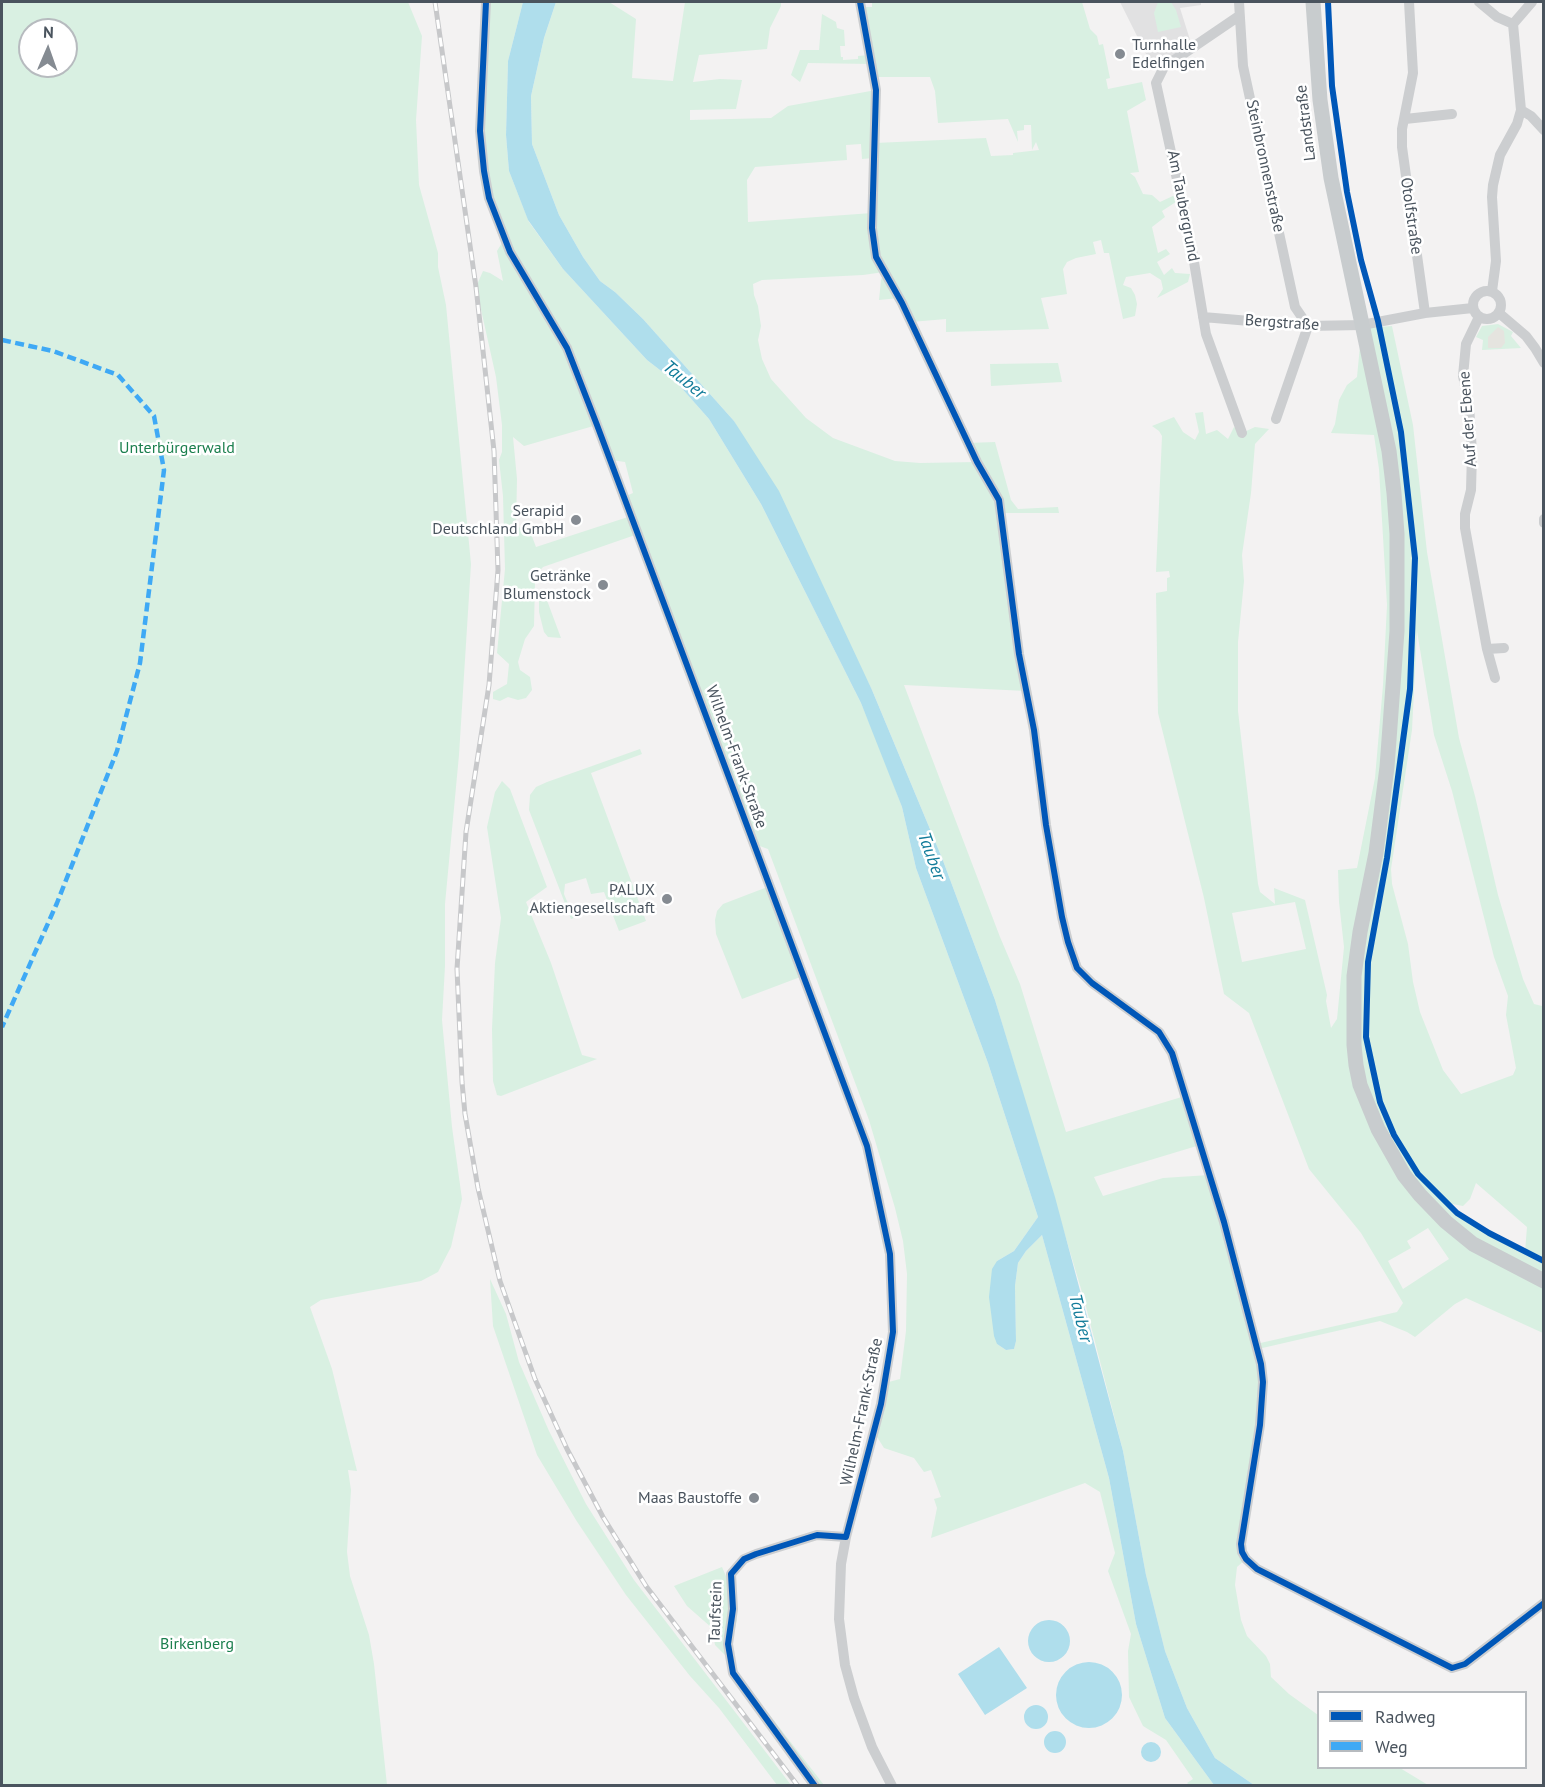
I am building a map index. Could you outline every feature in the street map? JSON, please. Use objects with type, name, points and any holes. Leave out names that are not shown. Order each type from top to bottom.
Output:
[{"type":"main road","name":"Landstraße","points":[[1313,2],[1320,100],[1331,178],[1389,451],[1395,493],[1397,534],[1397,631],[1387,767],[1376,853],[1360,932],[1354,976],[1356,1065],[1360,1085],[1378,1129],[1404,1175],[1420,1195],[1446,1222],[1473,1244],[1544,1281]]},
{"type":"street","name":"Wilhelm-Frank-Straße","points":[[486,2],[480,131],[489,198],[510,252],[567,348],[867,1146],[890,1254],[893,1332],[881,1404],[846,1537],[841,1564],[839,1619],[845,1665],[854,1698],[872,1747],[892,1785]]},
{"type":"street","points":[[860,2],[876,90],[872,228],[876,257],[902,303],[972,453],[999,500],[1019,654],[1034,730],[1046,825],[1068,942],[1077,968],[1092,983],[1160,1032],[1172,1053],[1224,1222],[1261,1364],[1263,1382],[1260,1425],[1241,1544],[1242,1552],[1245,1559],[1257,1569],[1452,1668],[1466,1664],[1544,1603]]},
{"type":"street","name":"Steinbronnenstraße","points":[[1239,2],[1243,66],[1295,307],[1308,326]]},
{"type":"street","name":"Otolfstraße","points":[[1409,2],[1413,73],[1402,147],[1425,313]]},
{"type":"street","points":[[1479,2],[1497,17],[1513,24]]},
{"type":"street","points":[[1492,291],[1496,261],[1493,186],[1500,155],[1517,124],[1521,110],[1513,24],[1532,2]]},
{"type":"street","name":"Am Taubergrund","points":[[1239,16],[1164,67],[1156,83],[1191,244],[1206,334],[1242,433]]},
{"type":"street","points":[[1521,110],[1531,116],[1544,130]]},
{"type":"street","points":[[1405,119],[1452,114]]},
{"type":"street","points":[[1492,291],[1501,300],[1499,313],[1490,319],[1476,313],[1474,298],[1482,292],[1492,291]]},
{"type":"street","name":"Bergstraße","points":[[1203,317],[1308,326],[1362,326],[1425,313],[1476,313]]},
{"type":"street","name":"Auf der Ebene","points":[[1476,313],[1464,354],[1463,376],[1469,405],[1472,453],[1471,490],[1465,514],[1465,528],[1487,649],[1495,678]]},
{"type":"street","points":[[1499,313],[1526,336],[1544,363]]},
{"type":"street","points":[[1276,418],[1308,326]]},
{"type":"street","points":[[1487,649],[1504,648]]},
{"type":"street","name":"Taufstein","points":[[815,1785],[733,1673],[728,1644],[733,1608],[731,1574],[744,1558],[756,1554],[817,1535],[846,1537]]},
{"type":"shaded area","points":[[1120,2],[1201,2],[1201,5],[1180,8],[1191,43],[1154,70]]},
{"type":"green space","points":[[2,2],[408,2],[422,36],[416,120],[419,185],[438,253],[438,267],[446,305],[471,564],[459,755],[445,904],[442,1020],[452,1127],[462,1199],[451,1247],[438,1272],[421,1281],[321,1300],[310,1307],[332,1369],[357,1471],[348,1470],[351,1490],[347,1552],[350,1576],[369,1635],[374,1664],[387,1785],[2,1785]]},
{"type":"green space","points":[[486,2],[523,2],[508,61],[506,135],[509,171],[529,222],[563,269],[647,360],[678,384],[709,419],[761,504],[861,703],[902,807],[916,868],[988,1063],[1038,1217],[1014,1251],[997,1261],[997,1344],[1006,1350],[1014,1349],[1016,1341],[1015,1286],[1018,1263],[1042,1235],[1109,1478],[1136,1624],[1165,1718],[1214,1785],[1189,1785],[1187,1783],[1193,1779],[1166,1740],[1143,1726],[1129,1697],[1128,1651],[1131,1634],[1108,1571],[1115,1553],[1100,1492],[1085,1483],[931,1538],[937,1508],[934,1499],[941,1497],[931,1470],[924,1472],[914,1458],[884,1448],[874,1432],[885,1383],[900,1379],[906,1331],[907,1274],[903,1241],[895,1208],[869,1120],[768,849],[754,844],[638,534],[543,567],[536,575],[534,626],[525,639],[518,662],[520,670],[530,677],[532,690],[526,698],[518,700],[508,697],[500,701],[493,699],[493,692],[507,684],[509,664],[497,653],[505,569],[503,496],[499,460],[502,452],[502,425],[496,377],[476,287],[483,271],[503,281],[497,251],[505,238],[484,171]],"holes":[[[597,425],[611,460],[625,462],[633,493],[624,497],[631,516],[536,547],[528,526],[516,528],[517,479],[513,437],[524,446]]]},
{"type":"green space","points":[[556,2],[609,2],[636,19],[632,78],[673,81],[685,2],[781,2],[770,28],[767,49],[699,55],[693,82],[720,79],[742,80],[736,109],[690,110],[690,120],[771,118],[788,106],[876,90],[875,143],[986,138],[991,156],[1039,150],[1036,142],[1032,150],[1031,125],[1024,125],[1024,130],[1017,131],[1018,142],[1008,119],[938,123],[935,91],[930,77],[873,77],[871,64],[808,63],[800,82],[791,75],[800,50],[819,50],[822,14],[836,22],[837,28],[844,30],[845,46],[840,46],[843,60],[858,59],[858,56],[869,55],[861,7],[872,7],[872,2],[1082,2],[1090,29],[1097,36],[1099,45],[1103,44],[1110,78],[1106,79],[1108,89],[1142,82],[1146,100],[1127,111],[1139,172],[1130,173],[1135,177],[1143,194],[1152,195],[1160,202],[1175,195],[1173,185],[1182,198],[1162,211],[1165,217],[1152,227],[1158,253],[1166,249],[1170,254],[1157,262],[1164,275],[1172,268],[1175,273],[1190,274],[1188,282],[1157,298],[1163,289],[1161,280],[1150,273],[1126,277],[1123,285],[1131,288],[1137,304],[1135,316],[1123,319],[1109,253],[1104,253],[1101,240],[1093,242],[1096,254],[1067,262],[1063,269],[1067,294],[1041,298],[1049,329],[946,332],[946,319],[911,322],[899,298],[879,300],[884,272],[762,280],[753,284],[761,326],[758,340],[762,359],[771,379],[806,418],[833,438],[895,461],[920,463],[976,462],[968,443],[995,442],[1011,500],[1018,509],[1058,507],[1059,513],[1001,513],[1026,691],[904,685],[1020,984],[1066,1132],[1185,1096],[1200,1145],[1094,1177],[1103,1196],[1163,1178],[1209,1175],[1256,1344],[1397,1312],[1403,1303],[1361,1233],[1309,1169],[1249,1013],[1224,994],[1204,898],[1158,713],[1156,593],[1167,591],[1167,578],[1170,577],[1169,571],[1156,572],[1162,436],[1152,426],[1174,417],[1183,432],[1195,440],[1199,432],[1195,413],[1203,412],[1206,434],[1217,430],[1228,439],[1234,427],[1242,433],[1255,427],[1269,429],[1255,444],[1242,555],[1244,581],[1238,642],[1238,711],[1260,892],[1275,904],[1274,888],[1305,900],[1327,995],[1331,1028],[1337,1019],[1344,947],[1338,870],[1357,868],[1375,778],[1387,605],[1379,469],[1374,435],[1331,433],[1339,400],[1347,385],[1357,377],[1362,325],[1378,321],[1380,327],[1392,326],[1413,425],[1427,552],[1459,738],[1498,895],[1523,979],[1534,1004],[1542,1006],[1543,1009],[1543,1333],[1466,1298],[1455,1304],[1415,1337],[1380,1321],[1258,1349],[1263,1382],[1244,1525],[1246,1559],[1237,1567],[1235,1585],[1241,1620],[1247,1636],[1266,1656],[1270,1664],[1271,1677],[1289,1694],[1317,1714],[1317,1769],[1402,1769],[1428,1785],[1254,1785],[1215,1758],[1187,1708],[1165,1651],[1146,1575],[1123,1451],[1084,1299],[995,1000],[942,858],[872,690],[734,421],[643,319],[600,281],[559,215],[532,144],[531,96],[544,38]],"holes":[[[861,144],[862,159],[874,158],[872,213],[748,222],[747,180],[755,167],[847,160],[846,145]],[[1417,631],[1434,735],[1452,791],[1494,957],[1508,996],[1506,1015],[1516,1068],[1513,1075],[1461,1094],[1443,1070],[1420,1012],[1408,944],[1392,884],[1391,869],[1412,730]],[[1295,902],[1306,949],[1242,962],[1232,913]],[[1476,1183],[1527,1227],[1525,1252],[1457,1213],[1447,1203],[1463,1206],[1470,1199]],[[1428,1228],[1449,1259],[1403,1289],[1388,1261],[1411,1248],[1407,1241]]]},
{"type":"green space","points":[[1158,2],[1171,2],[1181,27],[1158,32],[1154,13]]},
{"type":"green space","points":[[1498,324],[1513,332],[1511,336],[1521,348],[1482,350],[1483,340],[1476,337],[1482,326]]},
{"type":"green space","points":[[1058,363],[1062,382],[991,386],[990,364]]},
{"type":"green space","points":[[545,595],[561,638],[548,637],[544,632],[539,612],[539,599]]},
{"type":"green space","points":[[640,749],[642,754],[591,773],[646,921],[619,931],[604,892],[591,894],[586,878],[565,884],[564,894],[574,918],[571,919],[529,810],[530,795],[536,787],[547,782]]},
{"type":"green space","points":[[502,781],[510,789],[547,887],[526,902],[551,963],[582,1055],[597,1059],[501,1096],[497,1095],[493,1081],[492,1029],[495,963],[501,918],[487,827],[495,792]]},
{"type":"green space","points":[[770,886],[803,976],[742,999],[716,934],[717,911],[723,904]]},
{"type":"green space","points":[[490,1279],[506,1314],[519,1362],[549,1431],[586,1504],[634,1580],[791,1785],[777,1785],[719,1708],[690,1676],[626,1595],[576,1520],[537,1455],[493,1326]]},
{"type":"green space","points":[[722,1567],[732,1590],[733,1609],[737,1620],[731,1646],[737,1673],[824,1785],[815,1785],[733,1673],[729,1659],[715,1645],[712,1628],[687,1606],[674,1586]]},
{"type":"sand","points":[[1498,327],[1504,331],[1505,343],[1501,348],[1488,348],[1488,337]]},
{"type":"water","name":"Tauber","points":[[523,2],[556,2],[544,38],[531,96],[532,144],[559,215],[600,281],[643,319],[734,421],[779,491],[872,690],[942,858],[995,1000],[1055,1197],[1123,1451],[1146,1575],[1165,1651],[1187,1708],[1215,1758],[1254,1785],[1214,1785],[1165,1718],[1136,1624],[1109,1478],[1042,1235],[1018,1263],[1015,1286],[1016,1341],[1014,1349],[1006,1350],[997,1344],[994,1336],[989,1297],[992,1269],[997,1261],[1014,1251],[1038,1217],[988,1063],[916,868],[902,807],[861,703],[761,504],[709,419],[678,384],[647,360],[563,269],[528,220],[509,171],[506,135],[508,61]]},
{"type":"water","points":[[1049,1620],[1057,1621],[1064,1626],[1069,1633],[1069,1649],[1064,1656],[1057,1661],[1049,1662],[1041,1661],[1034,1656],[1029,1649],[1028,1641],[1029,1633],[1034,1626],[1041,1621]]},
{"type":"water","points":[[999,1647],[1027,1688],[985,1715],[958,1674]]},
{"type":"water","points":[[1089,1662],[1101,1665],[1112,1672],[1119,1683],[1122,1695],[1119,1707],[1112,1718],[1101,1725],[1089,1728],[1077,1725],[1066,1718],[1059,1707],[1056,1695],[1059,1683],[1066,1672],[1077,1665]]},
{"type":"water","points":[[1036,1705],[1045,1708],[1048,1717],[1045,1726],[1036,1729],[1027,1726],[1024,1717],[1027,1708]]},
{"type":"water","points":[[1055,1731],[1063,1734],[1066,1742],[1063,1750],[1055,1753],[1047,1750],[1044,1742],[1047,1734]]},
{"type":"water","points":[[1151,1742],[1158,1745],[1161,1752],[1158,1759],[1151,1762],[1144,1759],[1141,1752],[1144,1745]]},
{"type":"railway","points":[[435,2],[476,287],[494,451],[498,570],[489,685],[466,832],[457,969],[465,1114],[478,1188],[500,1281],[535,1379],[567,1449],[603,1517],[646,1586],[798,1786]]},
{"type":"marked path","points":[[2,340],[53,351],[118,375],[154,416],[164,470],[140,663],[117,751],[57,903],[2,1027]]},
{"type":"cycle path","points":[[486,2],[480,131],[489,198],[510,252],[567,348],[597,425],[867,1146],[890,1254],[893,1332],[881,1404],[846,1537],[817,1535],[756,1554],[744,1559],[731,1574],[733,1609],[728,1644],[733,1673],[815,1786]]},
{"type":"cycle path","points":[[860,2],[876,90],[872,228],[876,257],[902,303],[977,462],[999,500],[1019,654],[1034,730],[1046,825],[1068,942],[1077,968],[1092,983],[1159,1032],[1172,1053],[1224,1222],[1261,1364],[1263,1382],[1260,1425],[1241,1544],[1242,1552],[1257,1569],[1452,1668],[1465,1664],[1544,1603]]},
{"type":"cycle path","points":[[1328,2],[1332,86],[1347,192],[1361,260],[1378,321],[1401,432],[1415,558],[1410,689],[1387,858],[1368,962],[1366,1037],[1380,1102],[1394,1135],[1418,1174],[1457,1213],[1489,1233],[1544,1261]]},
{"type":"place","name":"Turnhalle Edelfingen","points":[[1120,54]]},
{"type":"place","name":"Serapid Deutschland GmbH","points":[[576,520]]},
{"type":"place","name":"Getränke Blumenstock","points":[[603,585]]},
{"type":"place","name":"PALUX Aktiengesellschaft","points":[[667,899]]},
{"type":"place","name":"Maas Baustoffe","points":[[754,1498]]},
{"type":"park label","name":"Unterbürgerwald","points":[[177,448]]},
{"type":"park label","name":"Birkenberg","points":[[197,1644]]}]
